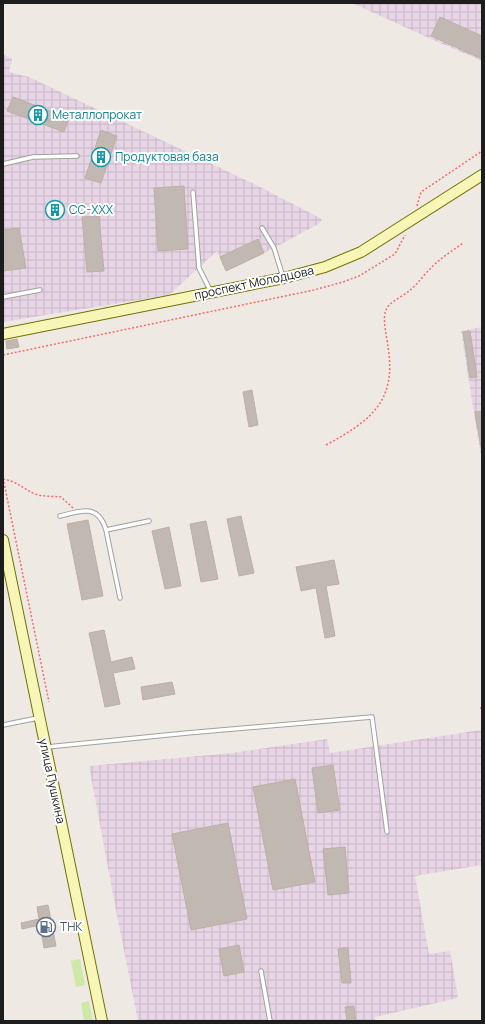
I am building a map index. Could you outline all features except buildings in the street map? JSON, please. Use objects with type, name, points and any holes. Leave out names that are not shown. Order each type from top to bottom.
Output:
[{"type":"main road","name":"проспект Молодцова","points":[[3,334],[284,278],[331,265],[361,252],[482,175]]},
{"type":"main road","name":"улица Пушкина","points":[[3,540],[102,1021]]},
{"type":"lane","points":[[3,164],[33,157],[77,156]]},
{"type":"lane","points":[[194,192],[199,268],[211,293]]},
{"type":"lane","points":[[262,228],[274,248],[284,278]]},
{"type":"lane","points":[[3,297],[40,290]]},
{"type":"lane","points":[[60,516],[76,512],[92,511],[99,515],[106,530],[120,598]]},
{"type":"lane","points":[[106,530],[149,522]]},
{"type":"lane","points":[[46,748],[187,733],[372,717],[387,832]]},
{"type":"lane","points":[[3,725],[39,718]]},
{"type":"lane","points":[[261,972],[270,1021]]},
{"type":"path","points":[[326,444],[349,432],[368,418],[382,402],[388,384],[390,356],[384,321],[386,310],[391,304],[410,290],[435,264],[463,243]]},
{"type":"path","points":[[49,702],[3,479],[12,480],[36,494],[61,496],[76,512]]},
{"type":"shaded area","points":[[352,3],[482,3],[482,61],[431,39]]},
{"type":"shaded area","points":[[3,54],[12,59],[9,72],[29,77],[260,187],[322,219],[320,223],[274,248],[226,271],[217,251],[169,295],[3,322]]},
{"type":"shaded area","points":[[482,327],[482,463],[461,331]]},
{"type":"shaded area","points":[[481,730],[482,865],[415,876],[429,954],[450,951],[458,998],[375,1017],[375,1021],[138,1021],[89,766],[232,753],[327,739],[330,753]]},
{"type":"green space","points":[[80,959],[85,985],[76,987],[71,961]]},
{"type":"green space","points":[[89,1001],[93,1021],[84,1021],[81,1003]]},
{"type":"place","name":"Металлопрокат","points":[[38,115]]},
{"type":"place","name":"Продуктовая база","points":[[101,157]]},
{"type":"place","name":"СС-ХХХ","points":[[55,210]]},
{"type":"place","name":"ТНК","points":[[46,927]]}]
